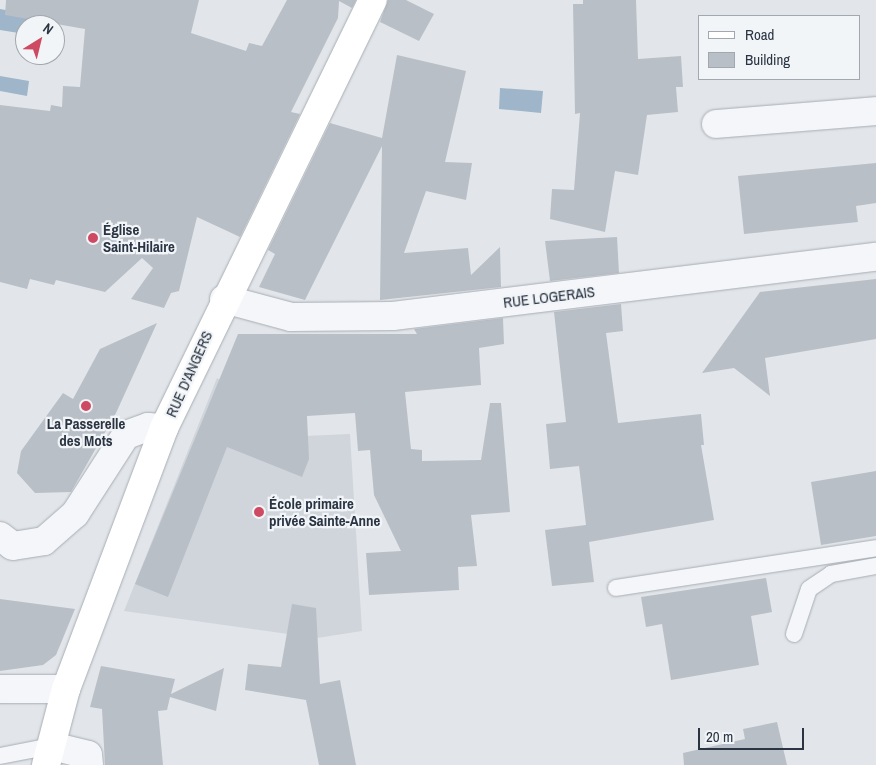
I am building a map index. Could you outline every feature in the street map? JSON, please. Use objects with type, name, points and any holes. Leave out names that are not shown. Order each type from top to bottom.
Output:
[{"type":"main road","name":"RUE D'ANGERS","points":[[49,755],[66,689],[164,428],[224,299],[373,0]]},
{"type":"street","points":[[716,124],[876,111]]},
{"type":"street","name":"RUE LOGERAIS","points":[[224,299],[291,317],[393,316],[876,257]]},
{"type":"street","points":[[0,536],[13,546],[44,542],[75,514],[126,435],[148,427],[164,428]]},
{"type":"street","points":[[0,689],[66,689]]},
{"type":"street","points":[[49,755],[88,755],[89,765]]},
{"type":"lane","points":[[616,588],[876,548]]},
{"type":"lane","points":[[794,634],[809,589],[831,574],[876,566]]},
{"type":"lane","points":[[0,756],[49,755]]},
{"type":"shaded area","name":"École primaire privée Sainte-Anne","points":[[217,378],[285,415],[305,436],[350,434],[362,631],[317,638],[124,611]]},
{"type":"water","points":[[34,8],[32,15],[15,15],[15,32],[0,30],[0,9],[22,13]]},
{"type":"water","points":[[0,76],[29,81],[27,96],[0,91]]},
{"type":"water","points":[[500,88],[543,91],[541,113],[499,109]]},
{"type":"building","points":[[6,0],[199,0],[191,33],[246,51],[249,43],[262,46],[287,0],[356,0],[352,8],[339,1],[338,18],[291,112],[300,114],[240,237],[197,217],[179,291],[171,293],[164,308],[131,299],[153,268],[142,258],[105,292],[56,280],[54,285],[30,279],[27,289],[0,282],[0,105],[50,111],[51,105],[62,107],[63,86],[80,87],[85,29],[65,26],[65,15],[15,15],[15,17],[5,15]]},
{"type":"building","points":[[388,0],[406,0],[434,14],[419,41],[380,22]]},
{"type":"building","points":[[583,0],[636,0],[638,59],[681,56],[683,87],[676,87],[678,112],[647,115],[638,175],[615,171],[605,232],[550,219],[552,189],[574,190],[580,113],[575,114],[573,4],[583,4]]},
{"type":"building","points":[[397,55],[466,71],[445,162],[472,163],[466,200],[426,191],[404,253],[468,248],[471,275],[500,247],[501,287],[380,300],[382,146],[305,300],[259,287],[275,254],[268,250],[330,123],[382,138]]},
{"type":"building","points":[[876,163],[876,203],[856,206],[858,222],[744,234],[738,176]]},
{"type":"building","points":[[617,237],[619,273],[550,281],[545,241]]},
{"type":"building","points":[[876,279],[876,339],[765,358],[770,396],[734,368],[702,373],[760,292]]},
{"type":"building","points":[[621,304],[623,331],[606,333],[618,423],[701,414],[704,445],[701,445],[714,520],[589,542],[594,582],[552,586],[545,530],[586,525],[579,466],[550,469],[546,424],[566,422],[554,312]]},
{"type":"building","points":[[503,318],[504,344],[479,348],[481,385],[405,392],[411,449],[422,450],[422,461],[481,460],[490,403],[501,403],[510,512],[471,515],[477,566],[458,567],[459,590],[369,595],[366,553],[401,551],[374,495],[370,450],[358,451],[355,413],[307,416],[309,459],[302,477],[227,447],[168,597],[135,584],[238,334],[417,334],[414,329]]},
{"type":"building","name":"La Passerelle des Mots","points":[[157,323],[116,413],[71,492],[35,493],[17,473],[21,451],[63,393],[73,399],[100,349]]},
{"type":"building","points":[[876,471],[876,536],[821,545],[811,482]]},
{"type":"building","points":[[766,578],[772,612],[751,616],[759,665],[671,680],[662,624],[646,627],[641,597]]},
{"type":"building","points":[[0,599],[75,609],[56,655],[43,665],[0,671]]},
{"type":"building","points":[[292,604],[316,608],[320,684],[340,680],[356,765],[319,765],[306,700],[245,690],[248,664],[281,667]]},
{"type":"building","points":[[101,666],[175,679],[171,694],[224,668],[216,711],[170,697],[167,710],[158,711],[163,765],[105,765],[102,709],[90,707]]},
{"type":"building","points":[[777,722],[787,765],[684,765],[683,753],[745,739],[743,729]]},
{"type":"place","name":"Église Saint-Hilaire","points":[[93,238]]},
{"type":"place","name":"La Passerelle des Mots","points":[[86,406]]},
{"type":"place","name":"École primaire privée Sainte-Anne","points":[[259,512]]}]
